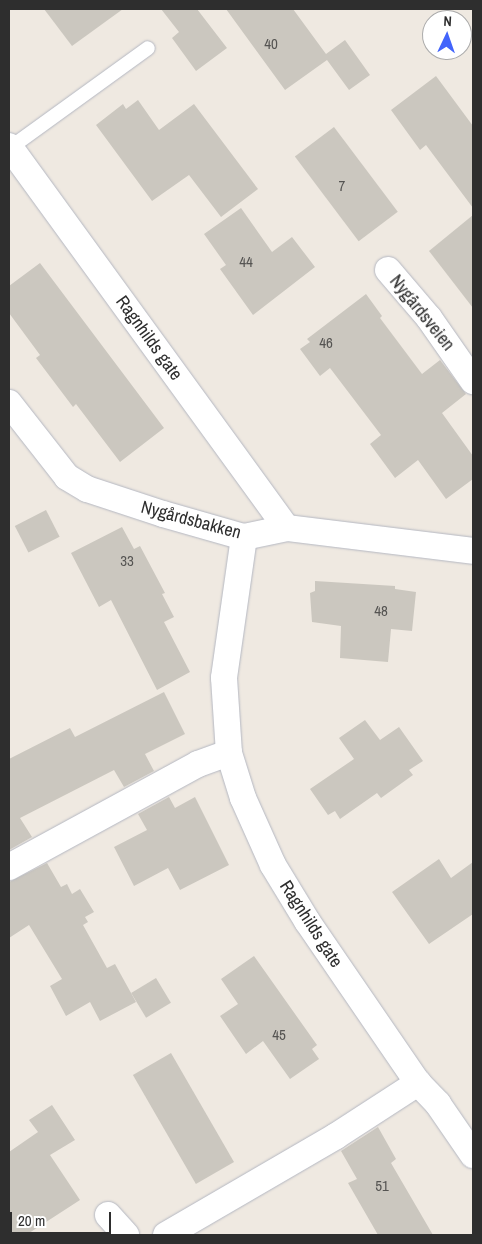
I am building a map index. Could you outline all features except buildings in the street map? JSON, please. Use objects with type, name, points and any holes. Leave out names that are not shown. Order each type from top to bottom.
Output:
[{"type":"street","name":"Ragnhilds gate","points":[[9,147],[287,528]]},
{"type":"street","name":"Nygårdsveien","points":[[388,270],[429,318],[473,381]]},
{"type":"street","name":"Nygårdsbakken","points":[[9,403],[50,460],[67,477],[87,489],[244,537],[287,528],[473,551]]},
{"type":"street","name":"Ragnhilds gate","points":[[244,537],[224,678],[230,753],[243,798],[273,865],[418,1083],[438,1104],[473,1155]]},
{"type":"street","points":[[9,867],[198,764],[230,753]]},
{"type":"street","points":[[166,1235],[360,1121],[418,1083]]},
{"type":"street","points":[[108,1216],[126,1235]]},
{"type":"lane","name":"Ragnhilds gate","points":[[9,147],[148,48]]}]
